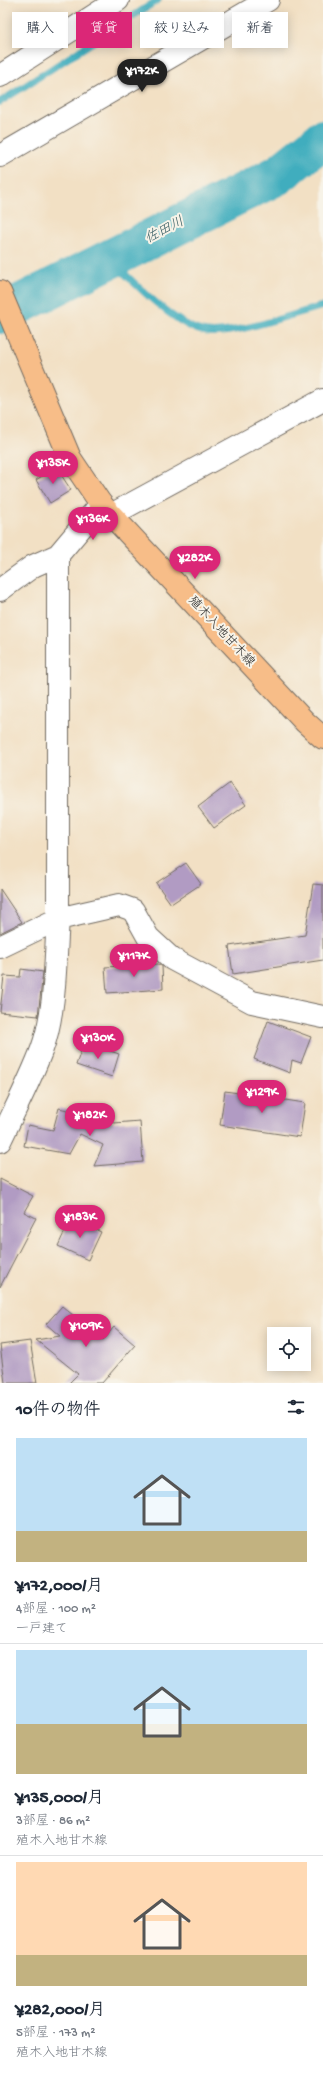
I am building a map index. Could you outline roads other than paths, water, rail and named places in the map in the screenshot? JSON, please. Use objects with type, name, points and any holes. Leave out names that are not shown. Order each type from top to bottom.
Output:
[{"type":"main road","name":"殖木入地甘木線","points":[[0,292],[70,458],[106,510],[305,722],[323,738]]},
{"type":"street","points":[[0,76],[118,0]]},
{"type":"street","points":[[0,156],[268,0]]},
{"type":"street","points":[[0,580],[58,555],[106,510],[323,400]]},
{"type":"street","points":[[0,1142],[42,1049],[49,1017],[58,919],[58,555]]},
{"type":"street","points":[[0,590],[33,566]]},
{"type":"street","points":[[0,947],[58,919],[119,905],[133,910],[148,937],[179,962],[252,1002],[323,1017]]},
{"type":"waterway","points":[[0,102],[158,0]]},
{"type":"waterway","name":"佐田川","points":[[0,314],[278,175],[323,139]]},
{"type":"waterway","points":[[110,259],[142,291],[169,313],[195,329],[207,332],[232,331],[323,306]]}]
